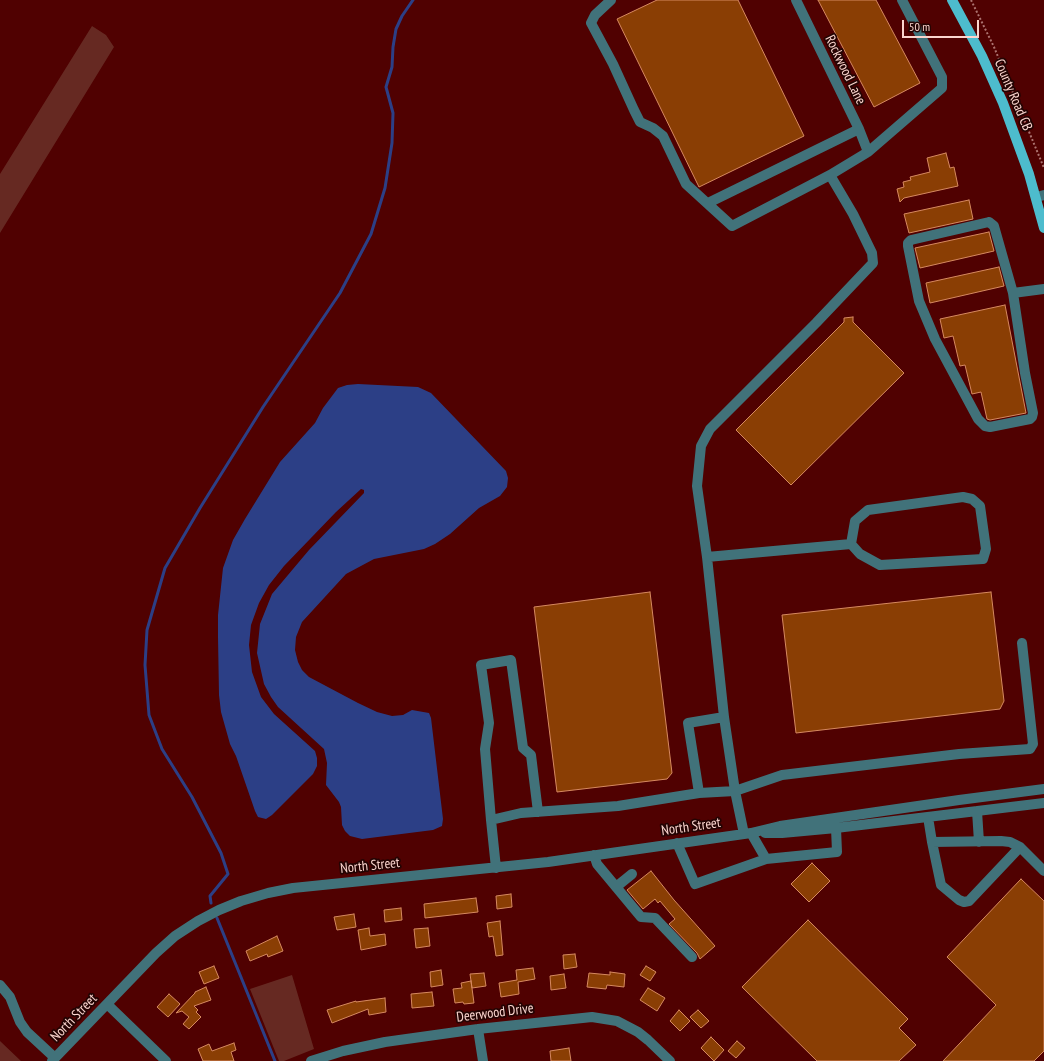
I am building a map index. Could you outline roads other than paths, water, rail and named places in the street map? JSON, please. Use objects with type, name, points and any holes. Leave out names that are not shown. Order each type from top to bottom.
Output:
[{"type":"main road","name":"County Road CB","points":[[952,0],[979,51],[1003,103],[1040,196],[1044,228]]},
{"type":"street","points":[[611,0],[595,15],[591,23],[613,64],[640,122],[653,128],[663,136],[686,184],[732,226],[830,175],[868,152],[942,88],[942,77],[902,0]]},
{"type":"street","name":"Rockwood Lane","points":[[796,0],[859,130],[868,152]]},
{"type":"street","points":[[708,203],[859,130]]},
{"type":"street","points":[[766,859],[748,833],[735,792],[724,717],[707,557],[697,486],[701,446],[710,429],[816,323],[873,263],[872,254],[853,214],[830,175]]},
{"type":"street","points":[[989,222],[994,226],[1013,294],[1032,416],[1030,419],[990,427],[985,426],[978,419],[934,339],[919,301],[908,243],[911,240],[989,222]]},
{"type":"street","points":[[1013,294],[1044,289]]},
{"type":"street","points":[[963,497],[972,499],[980,506],[986,549],[983,559],[880,565],[860,554],[851,544],[855,521],[868,510],[963,497]]},
{"type":"street","points":[[707,557],[851,544]]},
{"type":"street","points":[[491,820],[521,813],[618,806],[699,793],[735,792],[782,775],[959,754],[1030,749],[1033,744],[1022,643]]},
{"type":"street","points":[[496,868],[485,749],[489,723],[481,665],[511,660],[523,748],[532,755],[538,812]]},
{"type":"street","points":[[699,793],[688,723],[724,717]]},
{"type":"street","name":"North Street","points":[[53,1060],[156,953],[175,936],[203,918],[219,910],[241,901],[268,893],[293,888],[496,868],[594,855],[748,833],[780,826],[1044,789]]},
{"type":"street","name":"North Street","points":[[748,833],[782,833],[836,828],[1044,803]]},
{"type":"street","points":[[977,812],[979,842]]},
{"type":"street","points":[[928,817],[941,885],[959,900],[964,902],[969,901],[1020,847]]},
{"type":"street","points":[[677,843],[695,884],[766,859],[837,852],[836,828]]},
{"type":"street","points":[[932,842],[1010,842],[1020,847],[1044,871]]},
{"type":"street","points":[[594,855],[597,864],[641,917],[655,918],[692,957]]},
{"type":"street","points":[[616,887],[632,874]]},
{"type":"street","points":[[0,985],[10,997],[20,1022],[27,1032],[53,1060]]},
{"type":"street","points":[[107,1004],[166,1061]]},
{"type":"street","name":"Deerwood Drive","points":[[311,1061],[343,1051],[385,1042],[478,1029],[583,1017],[600,1017],[617,1021],[638,1032],[670,1061]]},
{"type":"street","points":[[478,1029],[483,1061]]},
{"type":"water","points":[[358,384],[418,387],[431,393],[506,471],[508,478],[507,487],[500,496],[479,508],[450,534],[435,544],[424,549],[374,559],[346,574],[302,622],[296,637],[295,650],[302,670],[309,677],[377,712],[392,716],[403,715],[412,710],[429,713],[431,718],[443,819],[442,826],[433,830],[362,839],[350,836],[342,825],[341,807],[339,802],[326,785],[327,763],[324,749],[278,707],[271,697],[264,684],[257,653],[260,624],[272,594],[309,550],[364,493],[364,490],[361,489],[336,512],[284,566],[269,585],[259,603],[251,625],[249,645],[252,672],[261,697],[274,714],[315,751],[317,758],[317,766],[313,774],[272,815],[266,819],[258,817],[255,811],[236,756],[230,744],[221,712],[219,695],[218,637],[218,615],[223,568],[233,540],[280,462],[315,423],[323,408],[338,388]]},
{"type":"waterway","points":[[211,903],[210,896],[228,874],[221,853],[192,797],[162,749],[149,715],[145,665],[147,630],[165,568],[200,508],[263,407],[340,293],[371,234],[385,188],[392,143],[393,113],[386,87],[392,67],[396,29],[402,16],[413,0]]},
{"type":"waterway","points":[[217,918],[275,1061]]}]
